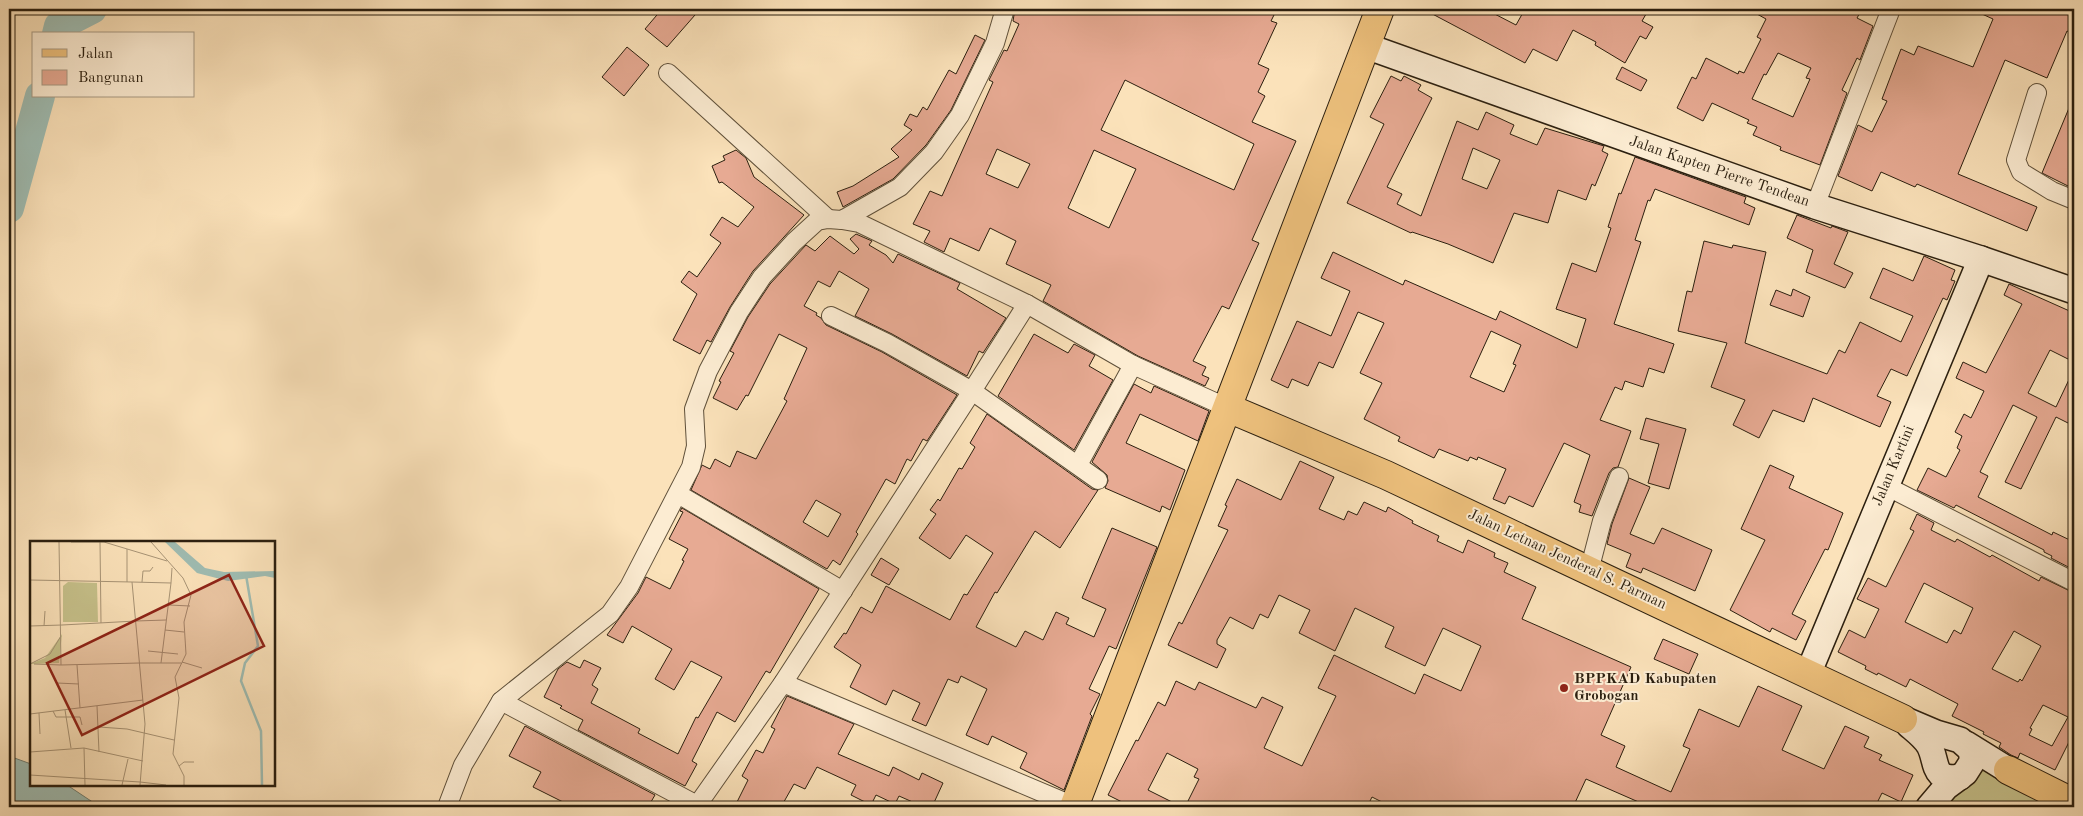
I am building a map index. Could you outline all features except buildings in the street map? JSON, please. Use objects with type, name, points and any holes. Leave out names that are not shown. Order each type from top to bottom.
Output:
[{"type":"main road","points":[[1074,807],[1380,9]]},
{"type":"main road","name":"Jalan Kapten Pierre Tendean","points":[[1366,46],[1815,206],[2074,291]]},
{"type":"main road","name":"Jalan Kartini","points":[[1808,674],[1981,259]]},
{"type":"main road","name":"Jalan Letnan Jenderal S. Parman","points":[[1228,408],[1386,475],[1903,719]]},
{"type":"main road","points":[[1903,719],[1936,734],[1963,742],[1972,755],[1972,762],[1963,775],[1938,795],[1928,807]]},
{"type":"main road","points":[[1903,719],[1925,740],[1941,774],[1953,778],[1978,769],[2008,770]]},
{"type":"main road","points":[[1928,807],[1932,792],[1934,760],[1938,746],[1942,742],[1954,739],[1963,742],[2008,770],[2074,803]]},
{"type":"street","points":[[835,219],[900,187],[934,152],[960,115],[995,43],[1005,9]]},
{"type":"street","points":[[1815,206],[1891,9]]},
{"type":"street","points":[[668,73],[835,219]]},
{"type":"street","points":[[2037,93],[2016,160],[2021,172],[2052,191],[2074,200]]},
{"type":"street","points":[[447,807],[464,765],[501,701],[610,614],[628,587],[691,467],[696,446],[694,409],[708,370],[739,312],[762,277],[816,221],[835,219],[859,223],[1027,304],[1133,365],[1228,408]]},
{"type":"street","points":[[501,701],[696,806],[783,683],[844,591],[1027,304]]},
{"type":"street","points":[[831,316],[887,343],[972,391],[1098,480]]},
{"type":"street","points":[[1078,465],[1133,365]]},
{"type":"street","points":[[1589,571],[1599,530],[1619,477]]},
{"type":"street","points":[[1886,486],[2074,582]]},
{"type":"street","points":[[678,494],[844,591]]},
{"type":"street","points":[[783,683],[1074,807]]},
{"type":"shaded area","points":[[1994,768],[2074,807],[1929,807],[1978,769]]},
{"type":"water","points":[[9,756],[30,764],[30,786],[68,786],[100,807],[9,807]]},
{"type":"waterway","points":[[58,32],[59,26],[92,9]]},
{"type":"waterway","points":[[9,208],[39,98]]},
{"type":"place","name":"BPPKAD Kabupaten Grobogan","points":[[1564,688]]}]
